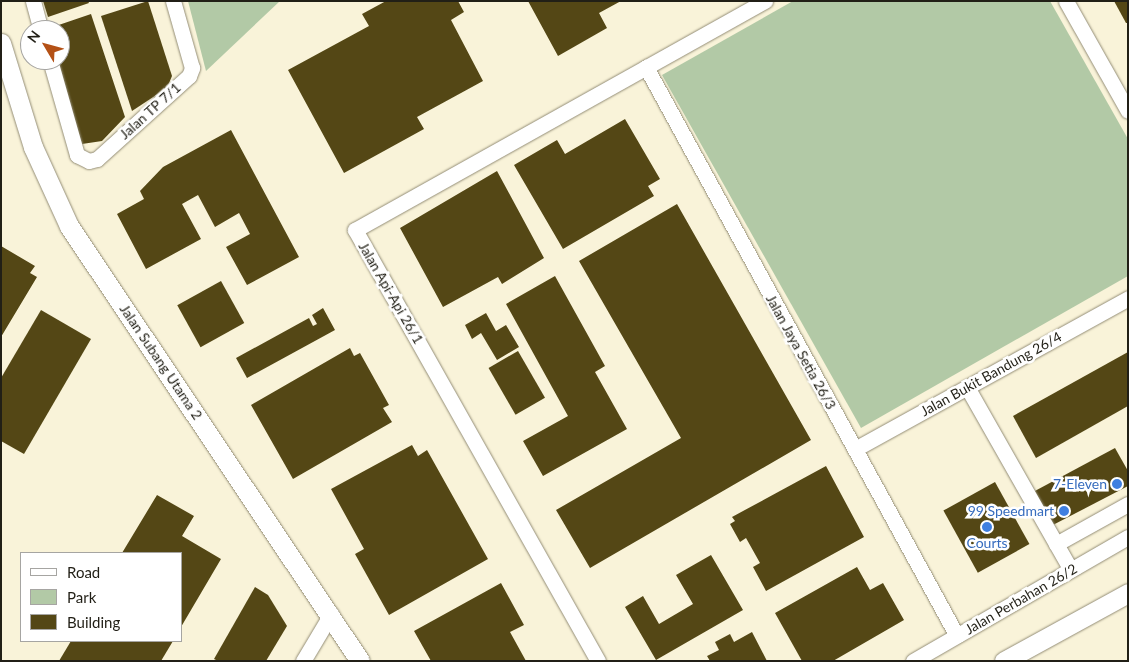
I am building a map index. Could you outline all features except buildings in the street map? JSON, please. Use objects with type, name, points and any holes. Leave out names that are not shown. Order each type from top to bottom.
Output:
[{"type":"main road","name":"Jalan Subang Utama 2","points":[[1,43],[32,147],[69,226],[331,614],[360,661]]},
{"type":"main road","points":[[1004,661],[1128,593]]},
{"type":"street","points":[[34,1],[39,20]]},
{"type":"street","name":"Jalan TP 7/1","points":[[53,70],[77,155],[89,160],[97,159],[189,76],[192,68],[173,1]]},
{"type":"street","name":"Jalan Api-Api 26/1","points":[[598,661],[355,230],[765,1]]},
{"type":"street","points":[[1066,1],[1128,110]]},
{"type":"street","name":"Jalan Jaya Setia 26/3","points":[[646,67],[957,636]]},
{"type":"street","name":"Jalan Bukit Bandung 26/4","points":[[855,449],[1128,298]]},
{"type":"street","points":[[967,387],[1071,570]]},
{"type":"street","points":[[1056,544],[1128,504]]},
{"type":"street","name":"Jalan Perbahan 26/2","points":[[913,661],[1128,537]]},
{"type":"street","points":[[303,661],[331,614]]},
{"type":"green space","points":[[188,1],[280,1],[206,71]]},
{"type":"green space","points":[[793,1],[1050,1],[1128,139],[1128,276],[861,428],[662,75]]},
{"type":"place","name":"7-Eleven","points":[[1117,484]]},
{"type":"place","name":"99 Speedmart","points":[[1064,511]]},
{"type":"place","name":"Courts","points":[[987,527]]}]
